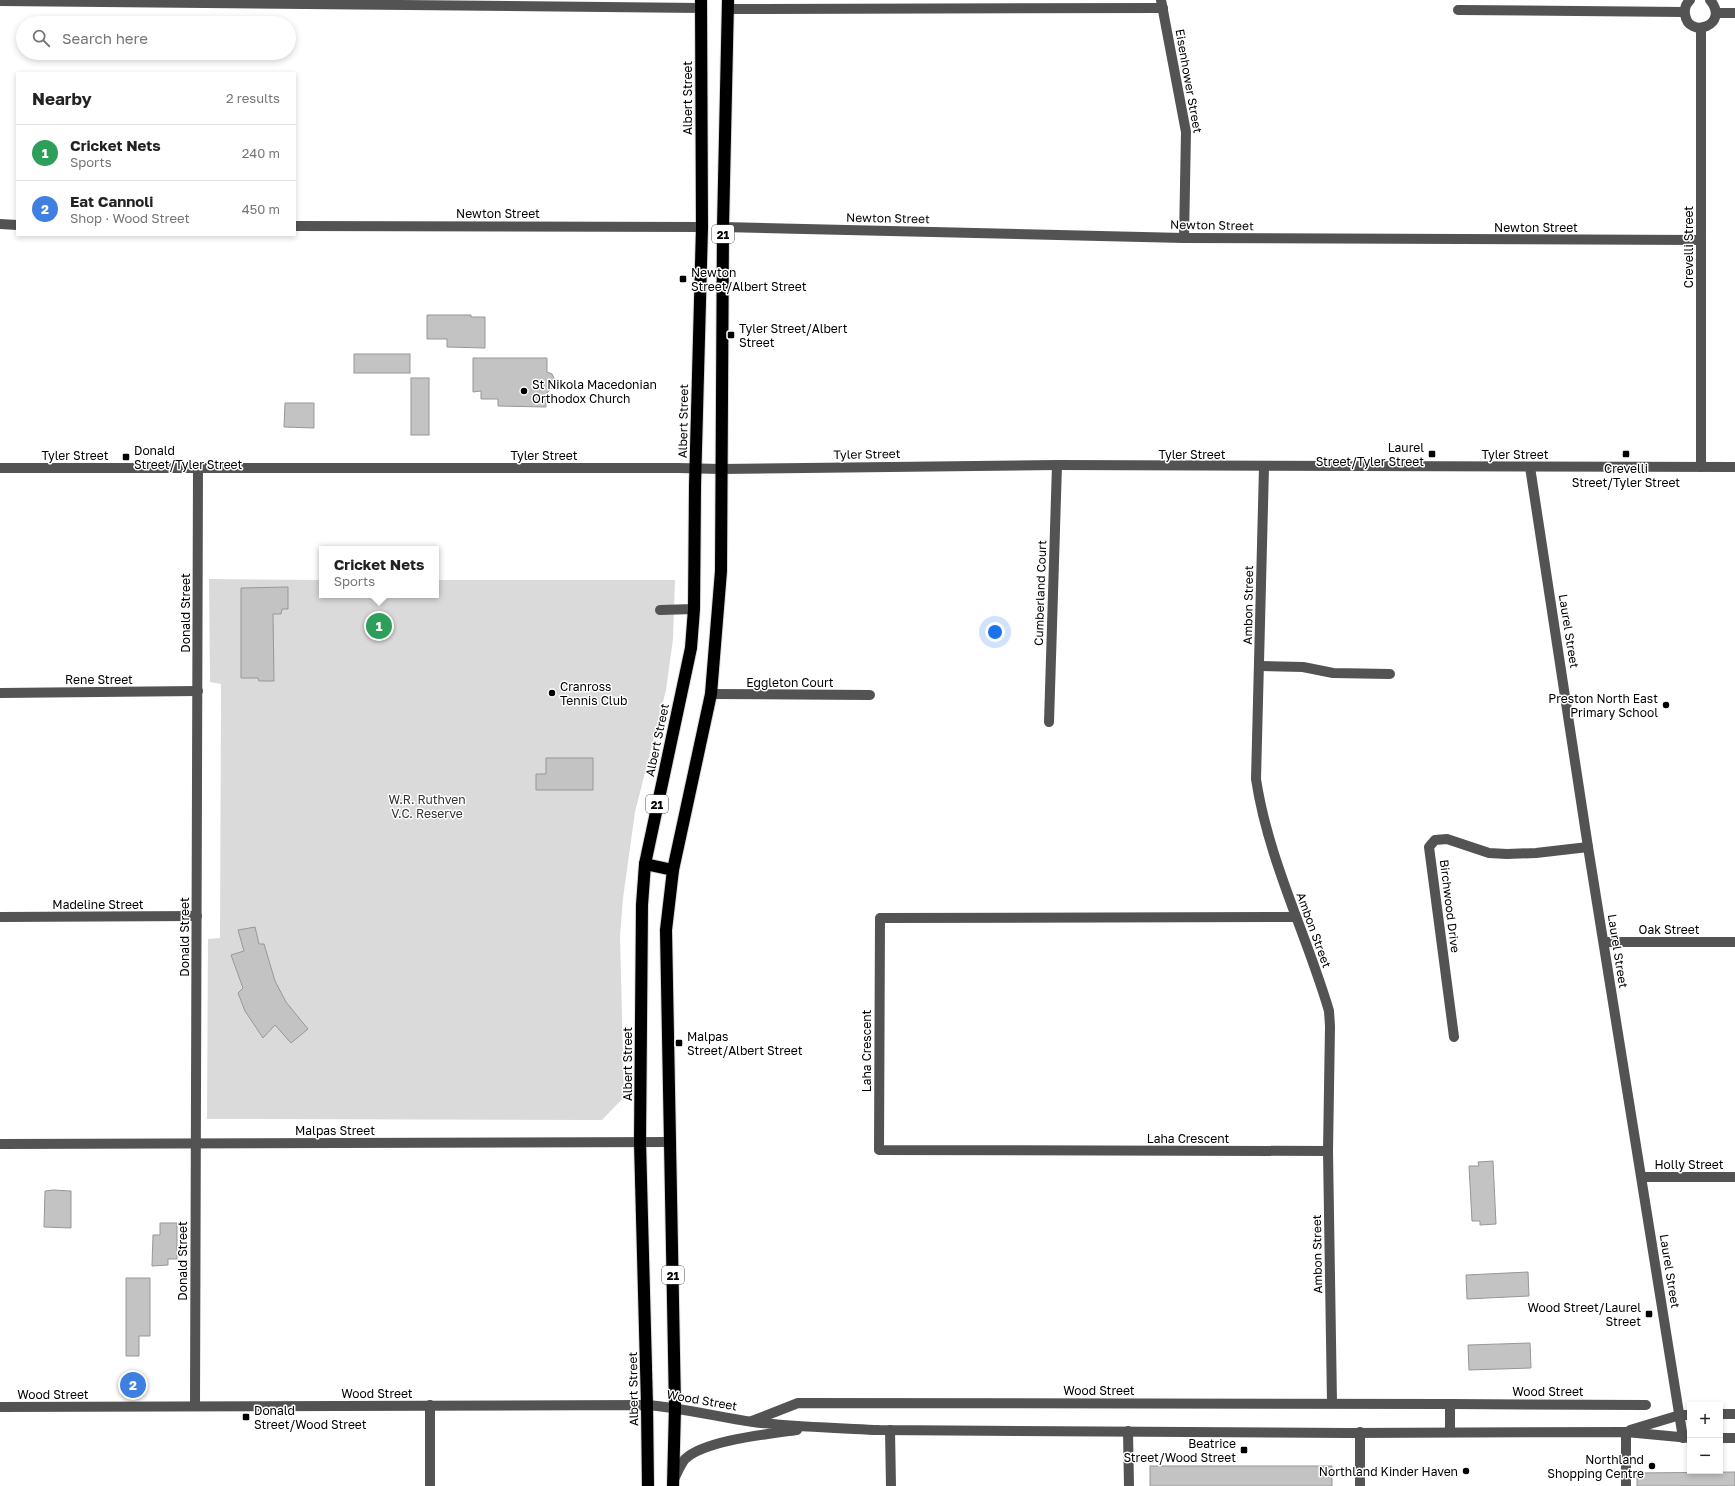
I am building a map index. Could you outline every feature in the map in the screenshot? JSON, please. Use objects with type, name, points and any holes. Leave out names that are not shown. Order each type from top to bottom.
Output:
[{"type":"highway","name":"Albert Street","points":[[648,1486],[640,1142],[642,905],[645,864],[691,648],[694,609],[702,227],[700,4]]},
{"type":"highway","name":"21","points":[[673,1483],[675,1407],[666,930],[673,870],[711,694],[721,571],[723,226],[727,4]]},
{"type":"highway","points":[[645,864],[673,870]]},
{"type":"street","points":[[1690,0],[1685,7],[1684,12],[1687,21],[1691,25],[1701,28],[1713,22],[1716,13],[1716,8],[1710,0]]},
{"type":"street","points":[[0,1],[700,4]]},
{"type":"street","points":[[727,4],[1162,4]]},
{"type":"street","name":"Eisenhower Street","points":[[1162,4],[1186,132],[1184,238]]},
{"type":"street","points":[[1458,10],[1684,12]]},
{"type":"street","points":[[1716,13],[1735,13]]},
{"type":"street","name":"Crevelli Street","points":[[1701,28],[1701,467]]},
{"type":"street","points":[[0,224],[16,224]]},
{"type":"street","name":"Newton Street","points":[[296,226],[702,227]]},
{"type":"street","name":"Newton Street","points":[[723,226],[1184,238],[1700,240]]},
{"type":"street","name":"Tyler Street","points":[[0,468],[198,467],[721,469],[1057,466],[1735,467]]},
{"type":"street","name":"Cumberland Court","points":[[1049,722],[1057,466]]},
{"type":"street","name":"Donald Street","points":[[195,1406],[198,467]]},
{"type":"street","name":"Ambon Street","points":[[1264,467],[1256,779],[1262,812],[1295,917],[1329,1011],[1328,1151],[1332,1403]]},
{"type":"street","name":"Laurel Street","points":[[1530,467],[1588,847],[1642,1177],[1685,1415],[1687,1438]]},
{"type":"street","points":[[660,610],[694,609]]},
{"type":"street","points":[[1259,666],[1303,667],[1333,672],[1390,674]]},
{"type":"street","name":"Rene Street","points":[[0,693],[198,691]]},
{"type":"street","name":"Eggleton Court","points":[[711,694],[870,695]]},
{"type":"street","name":"Birchwood Drive","points":[[1454,1037],[1429,847],[1435,840],[1447,839],[1489,853],[1536,853],[1588,847]]},
{"type":"street","name":"Madeline Street","points":[[0,918],[197,916]]},
{"type":"street","name":"Laha Crescent","points":[[1295,917],[880,918],[879,1150],[1328,1151]]},
{"type":"street","name":"Oak Street","points":[[1604,942],[1735,942]]},
{"type":"street","name":"Malpas Street","points":[[0,1144],[670,1142]]},
{"type":"street","name":"Holly Street","points":[[1642,1177],[1735,1177]]},
{"type":"street","name":"Wood Street","points":[[752,1422],[798,1402],[1646,1405]]},
{"type":"street","points":[[1450,1404],[1450,1432]]},
{"type":"street","points":[[430,1405],[430,1486]]},
{"type":"street","name":"Wood Street","points":[[0,1407],[647,1405],[675,1407],[752,1422],[810,1427],[890,1430],[1626,1432],[1687,1438]]},
{"type":"street","points":[[1723,1414],[1735,1414]]},
{"type":"street","name":"Wood Street","points":[[1626,1432],[1685,1415]]},
{"type":"street","points":[[673,1483],[684,1460],[696,1451],[736,1440],[810,1427]]},
{"type":"street","points":[[890,1430],[891,1486]]},
{"type":"street","points":[[1128,1431],[1129,1486]]},
{"type":"street","points":[[1360,1432],[1360,1486]]},
{"type":"street","points":[[1626,1432],[1626,1486]]},
{"type":"street","points":[[1723,1438],[1735,1438]]},
{"type":"green space","name":"W.R. Ruthven V.C. Reserve","points":[[209,579],[319,580],[319,598],[439,598],[439,580],[675,580],[673,639],[666,690],[635,812],[623,898],[620,936],[624,1097],[602,1120],[207,1119],[208,939],[220,938],[221,684],[210,682]]},
{"type":"building","points":[[427,315],[471,315],[471,317],[485,317],[485,348],[447,347],[447,339],[427,339]]},
{"type":"building","points":[[354,354],[410,354],[410,373],[354,373]]},
{"type":"building","points":[[473,358],[547,358],[547,372],[552,374],[555,380],[554,386],[546,394],[546,407],[498,406],[498,399],[481,399],[481,391],[473,392]]},
{"type":"building","points":[[411,378],[429,378],[429,435],[411,435]]},
{"type":"building","points":[[285,403],[314,403],[314,428],[284,427]]},
{"type":"building","points":[[288,587],[288,609],[282,609],[281,614],[273,614],[274,681],[259,681],[258,678],[241,678],[241,588]]},
{"type":"building","points":[[546,758],[593,758],[593,790],[536,790],[536,774],[546,774]]},
{"type":"building","points":[[255,927],[259,944],[264,944],[275,981],[286,1002],[308,1029],[291,1043],[275,1025],[263,1038],[245,1011],[238,993],[243,988],[231,955],[244,951],[238,930]]},
{"type":"building","points":[[1493,1161],[1496,1224],[1480,1225],[1480,1221],[1472,1221],[1469,1166],[1479,1166],[1478,1162]]},
{"type":"building","points":[[45,1191],[71,1191],[71,1228],[44,1227]]},
{"type":"building","points":[[160,1223],[177,1223],[177,1259],[168,1259],[168,1265],[152,1266],[153,1235],[160,1235]]},
{"type":"building","points":[[1528,1272],[1529,1296],[1467,1299],[1466,1275]]},
{"type":"building","points":[[126,1278],[150,1278],[150,1336],[139,1336],[139,1356],[126,1356]]},
{"type":"building","points":[[1530,1343],[1531,1368],[1469,1370],[1468,1345]]},
{"type":"building","points":[[1150,1466],[1332,1466],[1332,1486],[1150,1486]]},
{"type":"building","points":[[1723,1472],[1735,1472],[1735,1486],[1637,1486],[1637,1473],[1723,1474]]},
{"type":"place","name":"Newton Street/Albert Street","points":[[683,279]]},
{"type":"place","name":"Tyler Street/Albert Street","points":[[731,335]]},
{"type":"place","name":"St Nikola Macedonian Orthodox Church","points":[[524,391]]},
{"type":"place","name":"Laurel Street/Tyler Street","points":[[1432,454]]},
{"type":"place","name":"Crevelli Street/Tyler Street","points":[[1626,454]]},
{"type":"place","name":"Donald Street/Tyler Street","points":[[126,457]]},
{"type":"place","name":"Cricket Nets","points":[[379,626]]},
{"type":"place","name":"Cranross Tennis Club","points":[[552,693]]},
{"type":"place","name":"Preston North East Primary School","points":[[1666,705]]},
{"type":"place","name":"Malpas Street/Albert Street","points":[[679,1043]]},
{"type":"place","name":"Wood Street/Laurel Street","points":[[1649,1314]]},
{"type":"place","name":"Eat Cannoli","points":[[133,1385]]},
{"type":"place","name":"Donald Street/Wood Street","points":[[246,1417]]},
{"type":"place","name":"Beatrice Street/Wood Street","points":[[1244,1450]]},
{"type":"place","name":"Northland Shopping Centre","points":[[1652,1466]]},
{"type":"place","name":"Northland Kinder Haven","points":[[1466,1471]]}]
